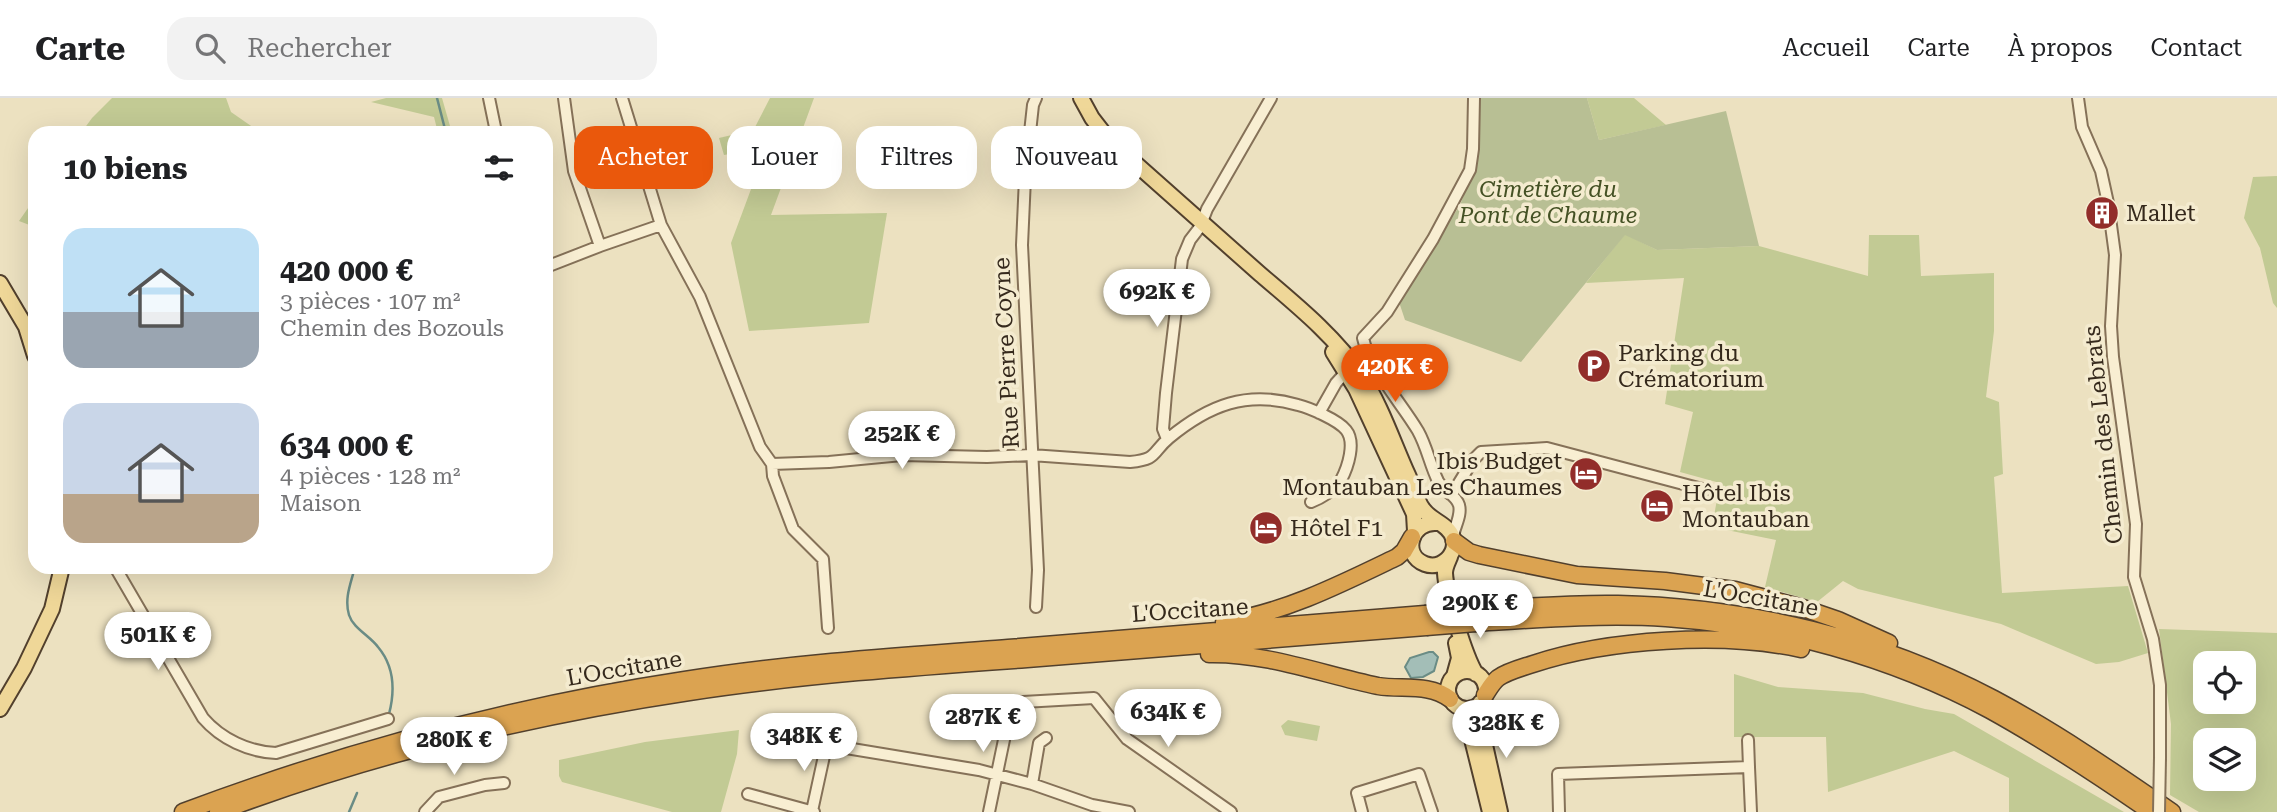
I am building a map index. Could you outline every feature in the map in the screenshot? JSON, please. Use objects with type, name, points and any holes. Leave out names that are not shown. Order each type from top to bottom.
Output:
[{"type":"highway","points":[[1143,643],[1184,627],[1227,622],[1291,605],[1397,557],[1414,534]]},
{"type":"highway","points":[[1452,545],[1479,555],[1577,575],[1701,584],[1768,598],[1849,625],[1921,657],[1959,681]]},
{"type":"highway","name":"L'Occitane","points":[[183,812],[289,774],[402,740],[589,696],[685,680],[790,666],[1143,643],[1616,604],[1721,612],[1798,626],[1900,656],[1995,699],[2057,736],[2172,812]]},
{"type":"highway","name":"L'Occitane","points":[[1476,617],[1634,617],[1733,625],[1844,650],[1922,678],[1989,709],[2151,812]]},
{"type":"highway","points":[[1483,699],[1500,677],[1567,654],[1700,640],[1786,646],[1922,678]]},
{"type":"highway","points":[[1143,643],[1178,654],[1226,653],[1262,657],[1379,686],[1434,690],[1455,704]]},
{"type":"highway","name":"L'Occitane","points":[[218,812],[327,775],[407,752],[500,728],[606,706],[792,678],[1143,643]]},
{"type":"main road","points":[[1081,98],[1091,118],[1109,140],[1313,322],[1335,343],[1360,374],[1385,422],[1423,510],[1450,531],[1452,545],[1446,568],[1447,583],[1466,654],[1484,683],[1483,699],[1478,707],[1479,718],[1500,812]]},
{"type":"main road","points":[[0,283],[28,333]]},
{"type":"main road","points":[[1313,322],[1356,389],[1414,513],[1411,544],[1415,556],[1426,564],[1438,580],[1459,658],[1448,687],[1455,704],[1467,719],[1490,812]]},
{"type":"main road","points":[[1346,372],[1356,376],[1385,422]]},
{"type":"main road","points":[[1414,534],[1425,524],[1438,523]]},
{"type":"main road","points":[[1426,564],[1440,564],[1452,545]]},
{"type":"main road","points":[[0,709],[24,668],[52,609],[60,574]]},
{"type":"main road","points":[[1454,676],[1465,671],[1476,674]]},
{"type":"main road","points":[[1455,704],[1471,709],[1483,699]]},
{"type":"street","points":[[489,98],[495,126]]},
{"type":"street","points":[[564,98],[574,171],[600,246]]},
{"type":"street","points":[[622,98],[661,225],[700,297],[760,447],[772,464],[773,477],[793,529],[823,559],[828,628]]},
{"type":"street","name":"Rue Pierre Coyne","points":[[1036,607],[1038,570],[1022,244],[1025,178],[1033,105],[1037,98]]},
{"type":"street","points":[[1167,439],[1163,429],[1166,393],[1180,268],[1186,248],[1270,98]]},
{"type":"street","points":[[1452,545],[1460,509],[1455,498],[1438,480],[1418,432],[1373,361],[1363,338],[1387,312],[1433,239],[1470,170],[1474,98]]},
{"type":"street","name":"Chemin des Lebrats","points":[[2078,98],[2082,127],[2101,171],[2115,256],[2111,326],[2136,524],[2134,577],[2153,639],[2160,685],[2159,812]]},
{"type":"street","points":[[553,264],[661,225]]},
{"type":"street","points":[[1319,413],[1336,383],[1346,372]]},
{"type":"street","points":[[1333,392],[1346,385],[1356,389]]},
{"type":"street","points":[[772,464],[902,455],[1031,455],[1147,461],[1167,439],[1206,413],[1247,398],[1299,405],[1344,427],[1351,438],[1352,449],[1340,481],[1321,498],[1311,502]]},
{"type":"street","points":[[1450,494],[1481,452],[1547,449],[1706,490]]},
{"type":"street","points":[[1438,523],[1454,517],[1460,509]]},
{"type":"street","points":[[119,574],[203,718],[236,743],[258,753],[276,753],[388,719]]},
{"type":"street","points":[[989,812],[1011,706],[1023,702],[1094,698],[1127,739],[1231,812]]},
{"type":"street","points":[[1032,784],[1039,743],[1045,738]]},
{"type":"street","points":[[1748,740],[1751,812]]},
{"type":"street","points":[[748,794],[813,812],[828,745],[978,769],[1091,805],[1129,812]]},
{"type":"street","points":[[1559,812],[1558,774],[1749,767]]},
{"type":"street","points":[[1362,812],[1357,793],[1419,774],[1432,812]]},
{"type":"street","points":[[425,812],[439,797],[504,783]]},
{"type":"green space","points":[[112,98],[226,98],[231,112],[251,126],[86,126]]},
{"type":"green space","points":[[386,98],[442,98],[450,126],[436,126],[434,117],[371,102]]},
{"type":"green space","points":[[770,98],[814,98],[804,126],[756,126]]},
{"type":"green space","name":"Cimetière du Pont de Chaume","points":[[1478,98],[1587,98],[1599,140],[1726,111],[1759,246],[1657,250],[1625,235],[1521,362],[1405,320],[1399,302],[1460,205],[1477,162]]},
{"type":"green space","points":[[1587,98],[1634,98],[1666,125],[1599,140]]},
{"type":"green space","points":[[727,136],[727,154],[724,155],[719,138]]},
{"type":"green space","points":[[2277,176],[2277,308],[2273,303],[2260,248],[2244,218],[2253,177]]},
{"type":"green space","points":[[751,189],[781,189],[771,215],[887,213],[869,323],[749,331],[731,243]]},
{"type":"green space","points":[[28,208],[28,224],[19,221]]},
{"type":"green space","points":[[1625,234],[1657,250],[1759,246],[1868,276],[1869,235],[1919,235],[1921,276],[1994,273],[1994,331],[1986,397],[1999,402],[2003,474],[1994,477],[2002,593],[2128,586],[2148,653],[2119,662],[2096,664],[2001,624],[1858,589],[1843,581],[1817,602],[1765,587],[1776,540],[1712,527],[1720,483],[1680,472],[1693,412],[1665,404],[1684,278],[1586,283]]},
{"type":"green space","points":[[2159,629],[2277,633],[2277,812],[2199,812],[2170,795],[2171,724]]},
{"type":"green space","points":[[1734,674],[1778,687],[1863,693],[1954,714],[2124,812],[2009,812],[2009,778],[1954,751],[1828,792],[1826,737],[1734,737]]},
{"type":"green space","points":[[1288,720],[1320,726],[1317,741],[1285,735],[1281,726]]},
{"type":"green space","points":[[739,730],[737,754],[721,812],[672,812],[562,782],[559,776],[559,760],[645,742]]},
{"type":"water","points":[[1429,652],[1438,657],[1434,671],[1423,677],[1411,678],[1405,667],[1410,658]]},
{"type":"waterway","points":[[437,98],[444,126]]},
{"type":"waterway","points":[[353,574],[348,597],[349,615],[354,624],[375,643],[387,662],[392,688],[389,714]]},
{"type":"waterway","points":[[349,812],[357,793]]},
{"type":"place","name":"Mallet","points":[[2102,213]]},
{"type":"place","name":"Parking du Crématorium","points":[[1594,366]]},
{"type":"place","name":"Ibis Budget Montauban Les Chaumes","points":[[1586,474]]},
{"type":"place","name":"Hôtel Ibis Montauban","points":[[1657,506]]},
{"type":"place","name":"Hôtel F1","points":[[1266,528]]}]
